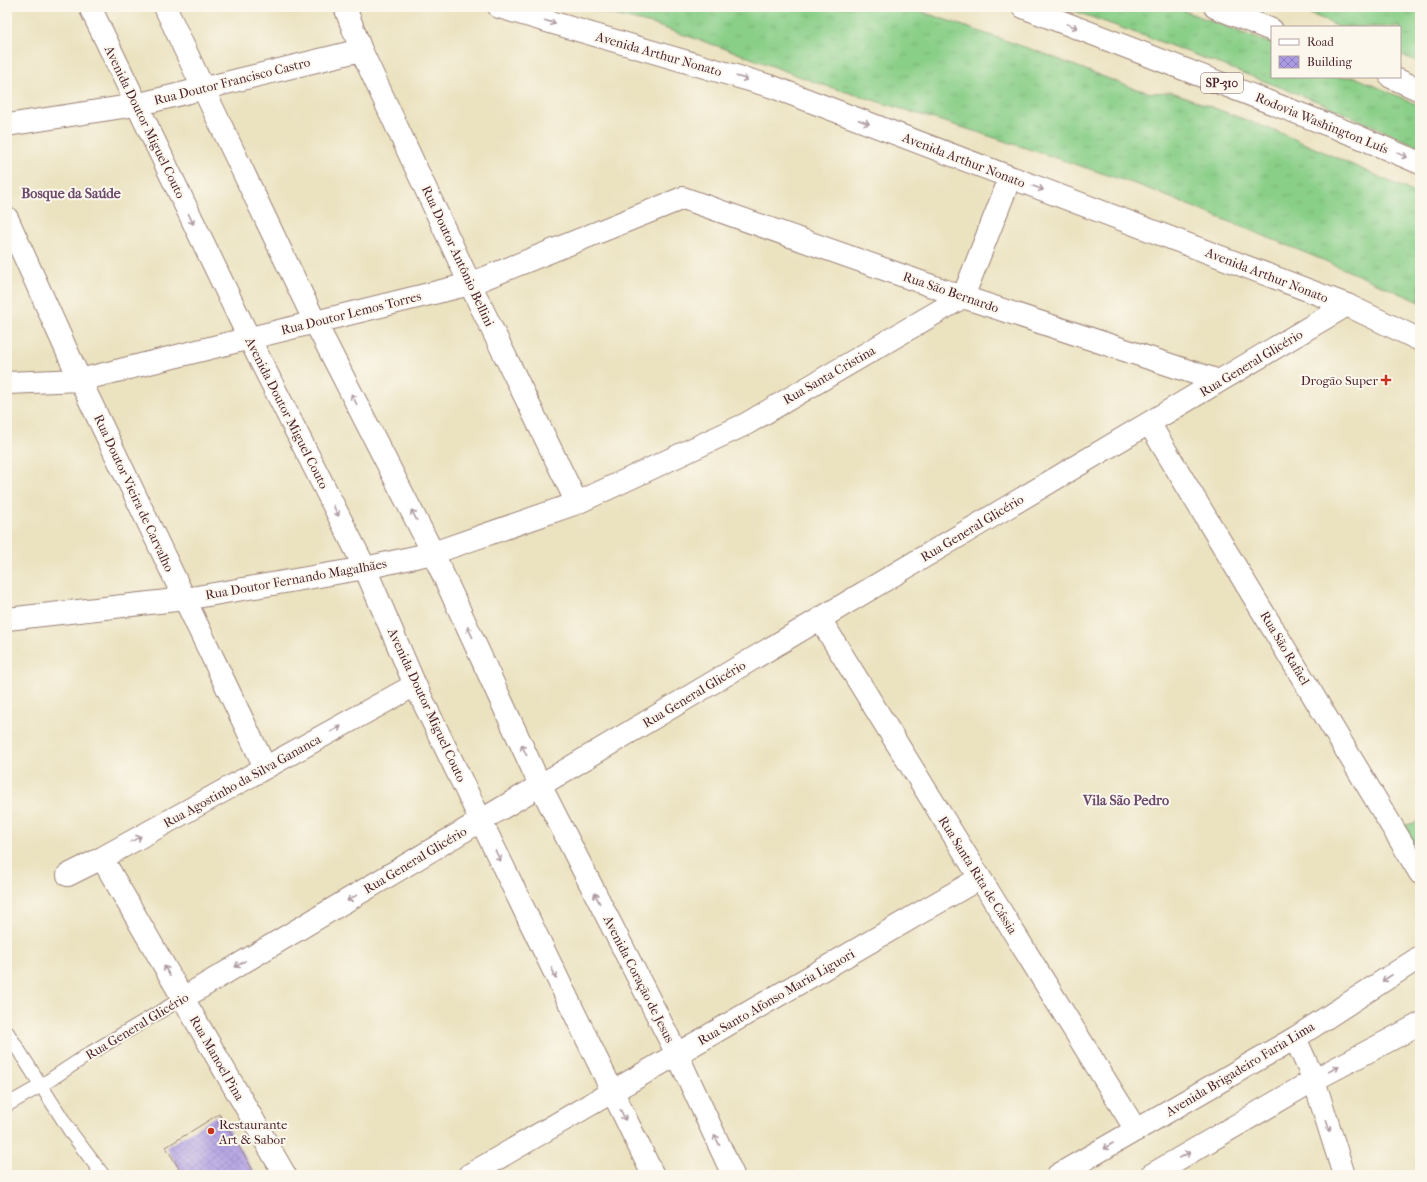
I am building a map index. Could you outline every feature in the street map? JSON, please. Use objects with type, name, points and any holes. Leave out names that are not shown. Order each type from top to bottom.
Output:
[{"type":"main road","name":"Avenida Doutor Miguel Couto","points":[[90,7],[249,338],[365,568],[415,685],[481,820]]},
{"type":"main road","points":[[165,7],[315,322],[433,553],[540,785]]},
{"type":"main road","name":"Rua Doutor Antônio Bellini","points":[[345,7],[361,50],[470,284],[577,503]]},
{"type":"main road","name":"Avenida Arthur Nonato","points":[[499,7],[773,87],[1347,305],[1420,340]]},
{"type":"main road","points":[[1215,7],[1271,30]]},
{"type":"main road","name":"Rodovia Washington Luís","points":[[1026,9],[1352,134],[1420,163]]},
{"type":"main road","name":"Rua Doutor Francisco Castro","points":[[7,125],[136,105],[361,50]]},
{"type":"main road","points":[[1393,78],[1420,90]]},
{"type":"main road","points":[[963,296],[1010,178]]},
{"type":"main road","name":"Rua Doutor Lemos Torres","points":[[7,383],[80,380],[470,284],[684,198]]},
{"type":"main road","name":"Rua São Bernardo","points":[[684,198],[963,296],[1219,381]]},
{"type":"main road","name":"Rua Doutor Vieira de Carvalho","points":[[7,218],[80,380],[266,767]]},
{"type":"main road","name":"Rua Santa Cristina","points":[[577,503],[746,424],[963,296]]},
{"type":"main road","name":"Rua General Glicério","points":[[183,998],[1347,305]]},
{"type":"main road","name":"Rua São Rafael","points":[[1149,423],[1420,873]]},
{"type":"main road","name":"Rua Doutor Fernando Magalhães","points":[[7,619],[185,599],[365,568],[433,553],[577,503]]},
{"type":"main road","name":"Rua Santa Rita de Cássia","points":[[820,619],[1136,1130]]},
{"type":"main road","name":"Rua Agostinho da Silva Gananca","points":[[68,875],[102,858],[415,685]]},
{"type":"main road","name":"Avenida Coração de Jesus","points":[[540,785],[677,1054],[733,1175]]},
{"type":"main road","points":[[481,820],[653,1175]]},
{"type":"main road","name":"Rua Manoel Pina","points":[[102,858],[285,1175]]},
{"type":"main road","name":"Rua Santo Afonso Maria Liguori","points":[[469,1175],[980,878]]},
{"type":"main road","name":"Avenida Brigadeiro Faria Lima","points":[[1058,1175],[1295,1038],[1420,957]]},
{"type":"main road","points":[[1151,1175],[1314,1080],[1420,1024]]},
{"type":"main road","points":[[1295,1038],[1314,1080],[1344,1175]]},
{"type":"lane","name":"Rua General Glicério","points":[[7,1105],[183,998]]},
{"type":"lane","points":[[7,1032],[72,1134],[103,1175]]},
{"type":"green space","points":[[580,7],[908,7],[1045,54],[1132,88],[1152,93],[1172,92],[1283,134],[1420,195],[1420,302],[1323,260],[1144,187],[977,132],[817,83],[735,52],[652,24]]},
{"type":"green space","points":[[1063,7],[1174,7],[1271,44],[1271,78],[1357,78],[1420,106],[1420,147],[1319,102],[1164,43]]},
{"type":"green space","points":[[1291,7],[1420,7],[1420,63],[1401,54],[1401,26],[1336,26],[1323,19]]},
{"type":"green space","points":[[1420,821],[1420,855],[1403,826]]},
{"type":"building","name":"Restaurante Art & Sabor","points":[[219,1114],[256,1175],[183,1175],[166,1147]]},
{"type":"place","name":"Drogão Super","points":[[1386,380]]},
{"type":"place","name":"Restaurante Art & Sabor","points":[[211,1131]]},
{"type":"district","name":"Bosque da Saúde","points":[[71,193]]},
{"type":"district","name":"Vila São Pedro","points":[[1126,800]]}]
